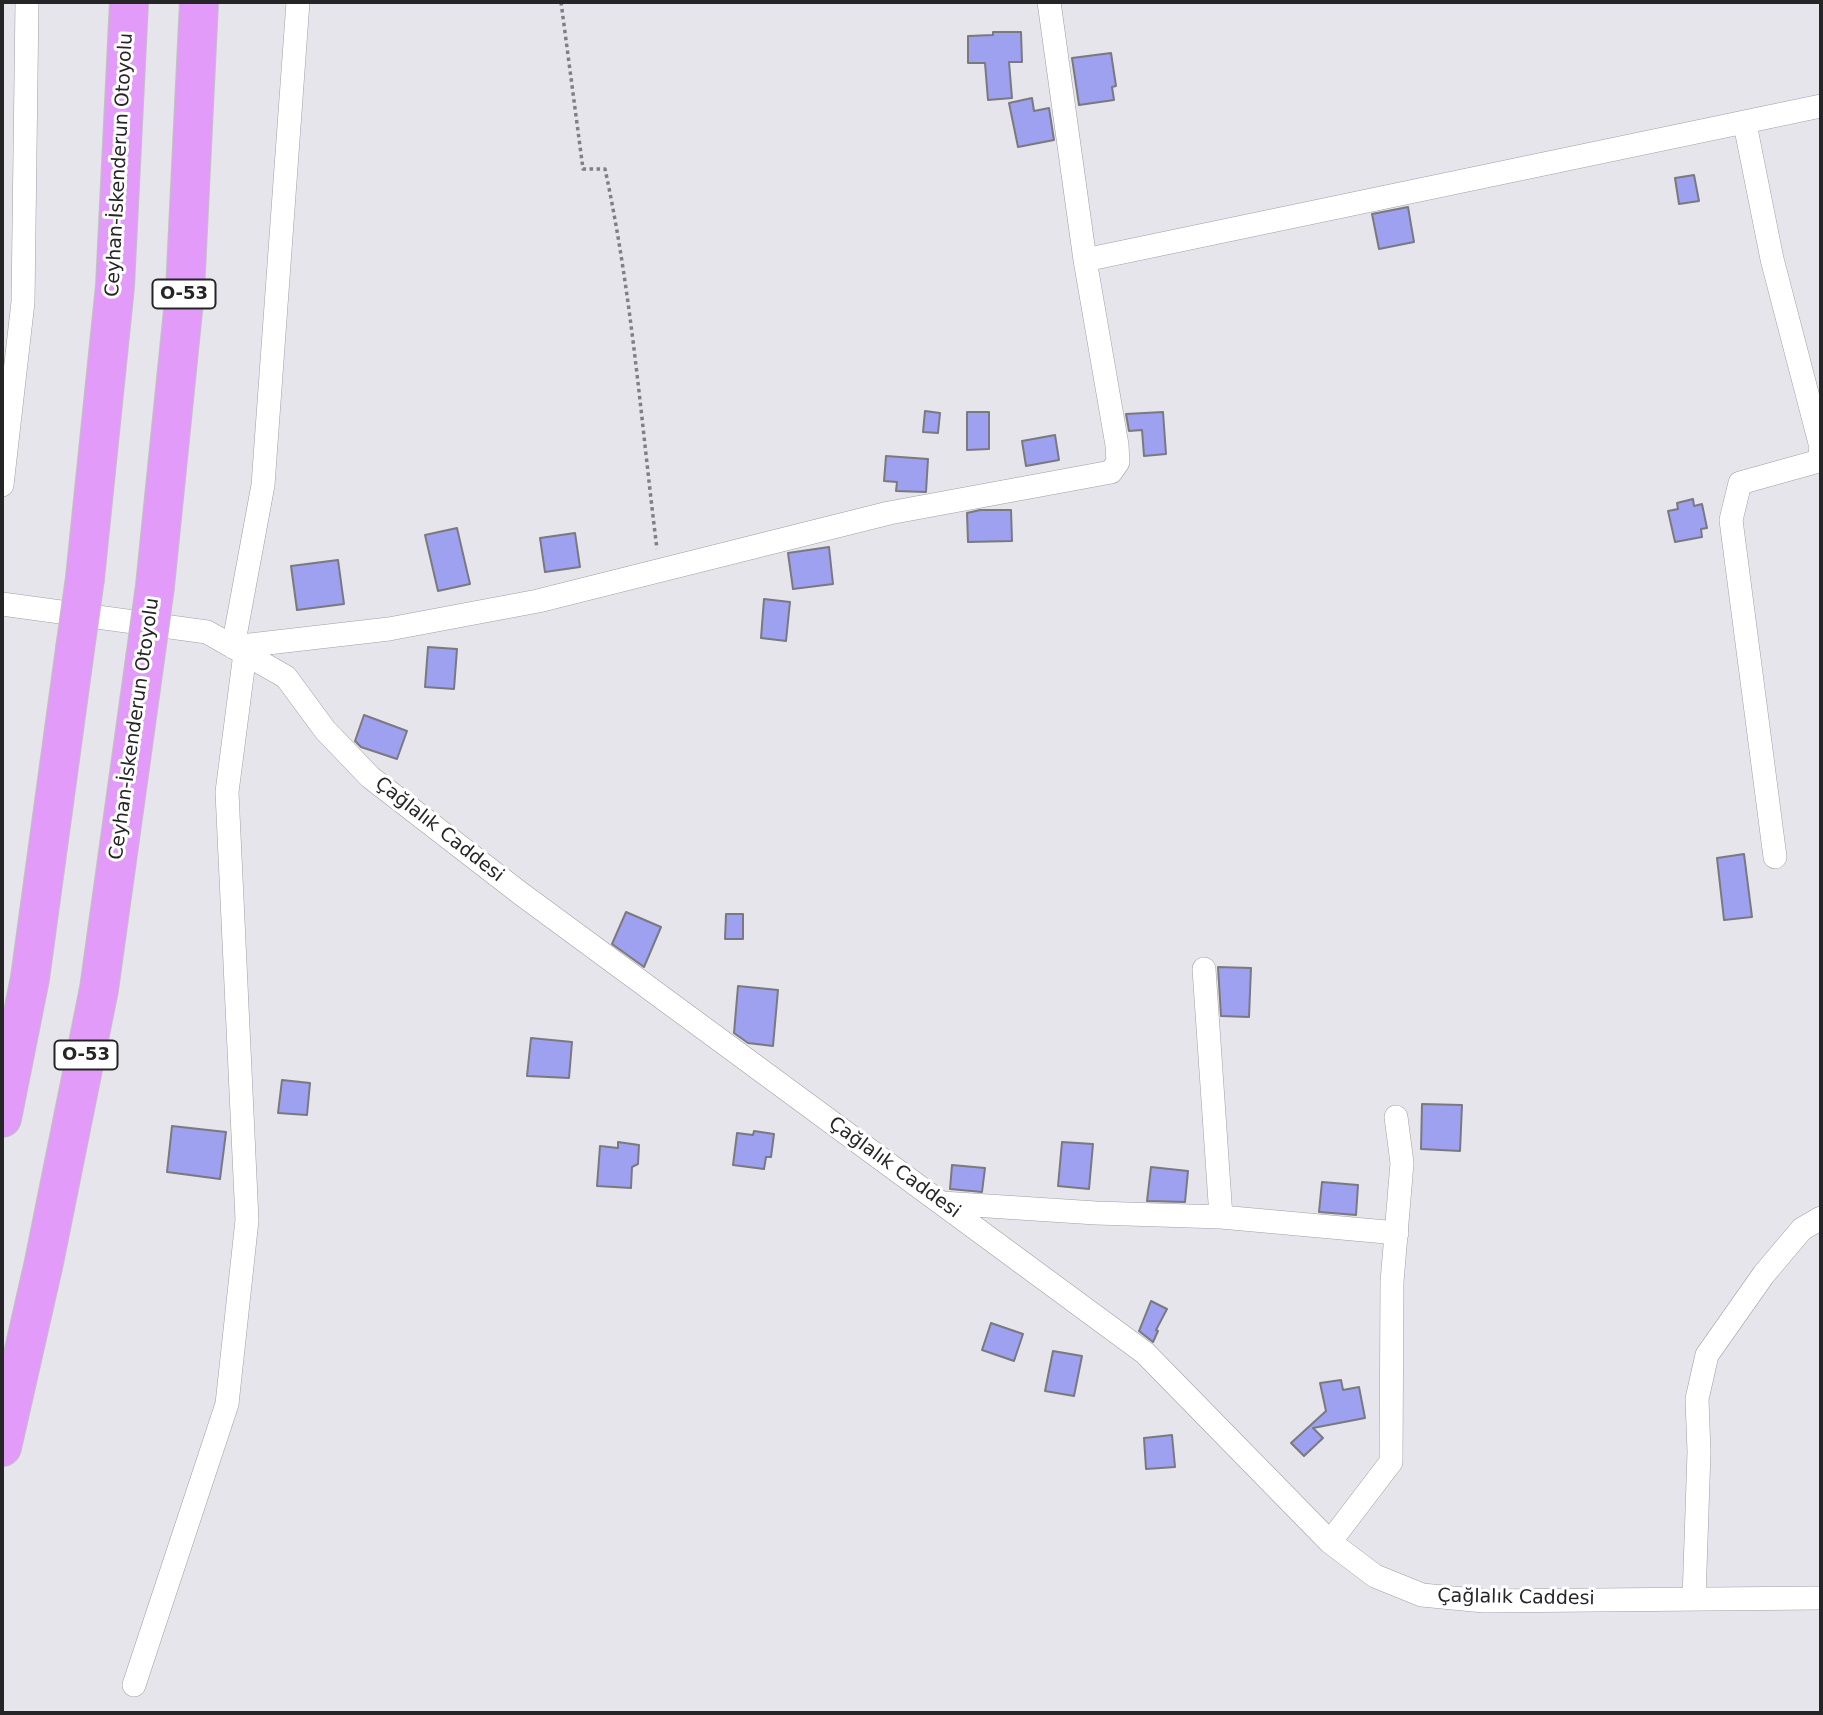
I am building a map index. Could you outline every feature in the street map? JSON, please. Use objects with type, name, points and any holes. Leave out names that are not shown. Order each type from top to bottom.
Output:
[{"type":"highway","name":"Ceyhan-İskenderun Otoyolu","points":[[2,1118],[30,978],[85,578],[115,286],[129,2]]},
{"type":"highway","name":"Ceyhan-İskenderun Otoyolu","points":[[2,1447],[44,1262],[99,989],[155,586],[185,291],[199,2]]},
{"type":"street","points":[[2,485],[23,302],[27,2]]},
{"type":"street","points":[[134,1685],[227,1404],[247,1220],[227,792],[239,650],[262,485],[298,2]]},
{"type":"street","points":[[239,650],[389,629],[538,601],[889,513],[1111,472],[1118,462],[1117,445],[1085,260],[1049,2]]},
{"type":"street","points":[[1085,260],[1821,106]]},
{"type":"street","points":[[1745,124],[1772,259],[1821,447],[1819,461],[1740,483],[1731,520],[1775,857]]},
{"type":"street","name":"Çağlalık Caddesi","points":[[2,604],[207,632],[286,677],[325,730],[370,777],[531,901],[1145,1353],[1330,1542],[1375,1576],[1422,1595],[1484,1601],[1821,1598]]},
{"type":"street","points":[[1204,969],[1220,1217]]},
{"type":"street","points":[[1330,1542],[1391,1462],[1390,1365],[1402,1163],[1396,1117]]},
{"type":"street","points":[[942,1203],[1096,1213],[1220,1217],[1397,1233]]},
{"type":"street","points":[[1694,1599],[1699,1452],[1697,1399],[1707,1355],[1763,1274],[1802,1229],[1821,1218]]},
{"type":"path","points":[[561,2],[583,169],[606,169],[614,211],[630,310],[660,572]]},
{"type":"building","points":[[993,32],[1021,32],[1022,62],[1009,62],[1012,98],[988,100],[985,63],[968,63],[968,36],[993,35]]},
{"type":"building","points":[[1111,53],[1116,86],[1112,87],[1114,100],[1079,105],[1072,58]]},
{"type":"building","points":[[1032,98],[1034,111],[1049,108],[1054,140],[1018,147],[1009,103]]},
{"type":"building","points":[[1694,175],[1699,201],[1679,204],[1675,178]]},
{"type":"building","points":[[1408,207],[1414,242],[1379,249],[1372,214]]},
{"type":"building","points":[[925,411],[940,413],[938,433],[923,432]]},
{"type":"building","points":[[967,412],[989,412],[989,449],[967,450]]},
{"type":"building","points":[[1163,412],[1166,454],[1144,456],[1142,430],[1129,431],[1126,414]]},
{"type":"building","points":[[1055,435],[1059,460],[1026,466],[1022,441]]},
{"type":"building","points":[[886,456],[928,459],[926,492],[896,491],[897,482],[884,481]]},
{"type":"building","points":[[1693,499],[1694,506],[1702,504],[1707,528],[1701,529],[1702,537],[1675,542],[1668,511],[1678,509],[1677,503]]},
{"type":"building","points":[[980,510],[1011,510],[1012,541],[968,542],[967,513]]},
{"type":"building","points":[[457,528],[470,584],[438,591],[425,535]]},
{"type":"building","points":[[575,533],[580,567],[545,572],[540,538]]},
{"type":"building","points":[[829,547],[833,584],[793,589],[788,553]]},
{"type":"building","points":[[338,560],[344,604],[297,610],[291,566]]},
{"type":"building","points":[[764,599],[790,602],[786,641],[761,638]]},
{"type":"building","points":[[428,647],[457,649],[454,689],[425,687]]},
{"type":"building","points":[[364,715],[407,731],[397,759],[361,747],[355,741]]},
{"type":"building","points":[[1744,854],[1752,917],[1724,920],[1717,858]]},
{"type":"building","points":[[626,912],[661,927],[644,967],[612,944]]},
{"type":"building","points":[[726,914],[743,914],[743,939],[725,939]]},
{"type":"building","points":[[1218,967],[1251,968],[1249,1017],[1221,1016]]},
{"type":"building","points":[[738,986],[778,990],[773,1046],[748,1043],[734,1033]]},
{"type":"building","points":[[531,1038],[572,1042],[569,1078],[527,1076]]},
{"type":"building","points":[[282,1080],[310,1083],[307,1115],[278,1113]]},
{"type":"building","points":[[1422,1104],[1462,1105],[1460,1151],[1421,1149]]},
{"type":"building","points":[[172,1126],[226,1132],[220,1179],[167,1172]]},
{"type":"building","points":[[754,1131],[774,1134],[771,1157],[766,1157],[764,1169],[733,1165],[737,1133],[753,1135]]},
{"type":"building","points":[[618,1142],[639,1145],[638,1164],[632,1167],[631,1188],[597,1186],[600,1146],[618,1148]]},
{"type":"building","points":[[1062,1142],[1093,1144],[1089,1189],[1058,1186]]},
{"type":"building","points":[[952,1165],[985,1168],[982,1192],[950,1189]]},
{"type":"building","points":[[1151,1167],[1188,1171],[1185,1202],[1147,1201]]},
{"type":"building","points":[[1322,1182],[1358,1185],[1356,1215],[1319,1212]]},
{"type":"building","points":[[1151,1301],[1167,1309],[1153,1342],[1139,1331]]},
{"type":"building","points":[[991,1323],[1023,1334],[1014,1361],[982,1350]]},
{"type":"building","points":[[1053,1351],[1082,1356],[1074,1396],[1045,1391]]},
{"type":"building","points":[[1341,1380],[1343,1390],[1359,1387],[1365,1418],[1313,1428],[1323,1438],[1304,1456],[1291,1443],[1326,1411],[1320,1383]]},
{"type":"building","points":[[1172,1435],[1175,1467],[1146,1469],[1144,1438]]}]
